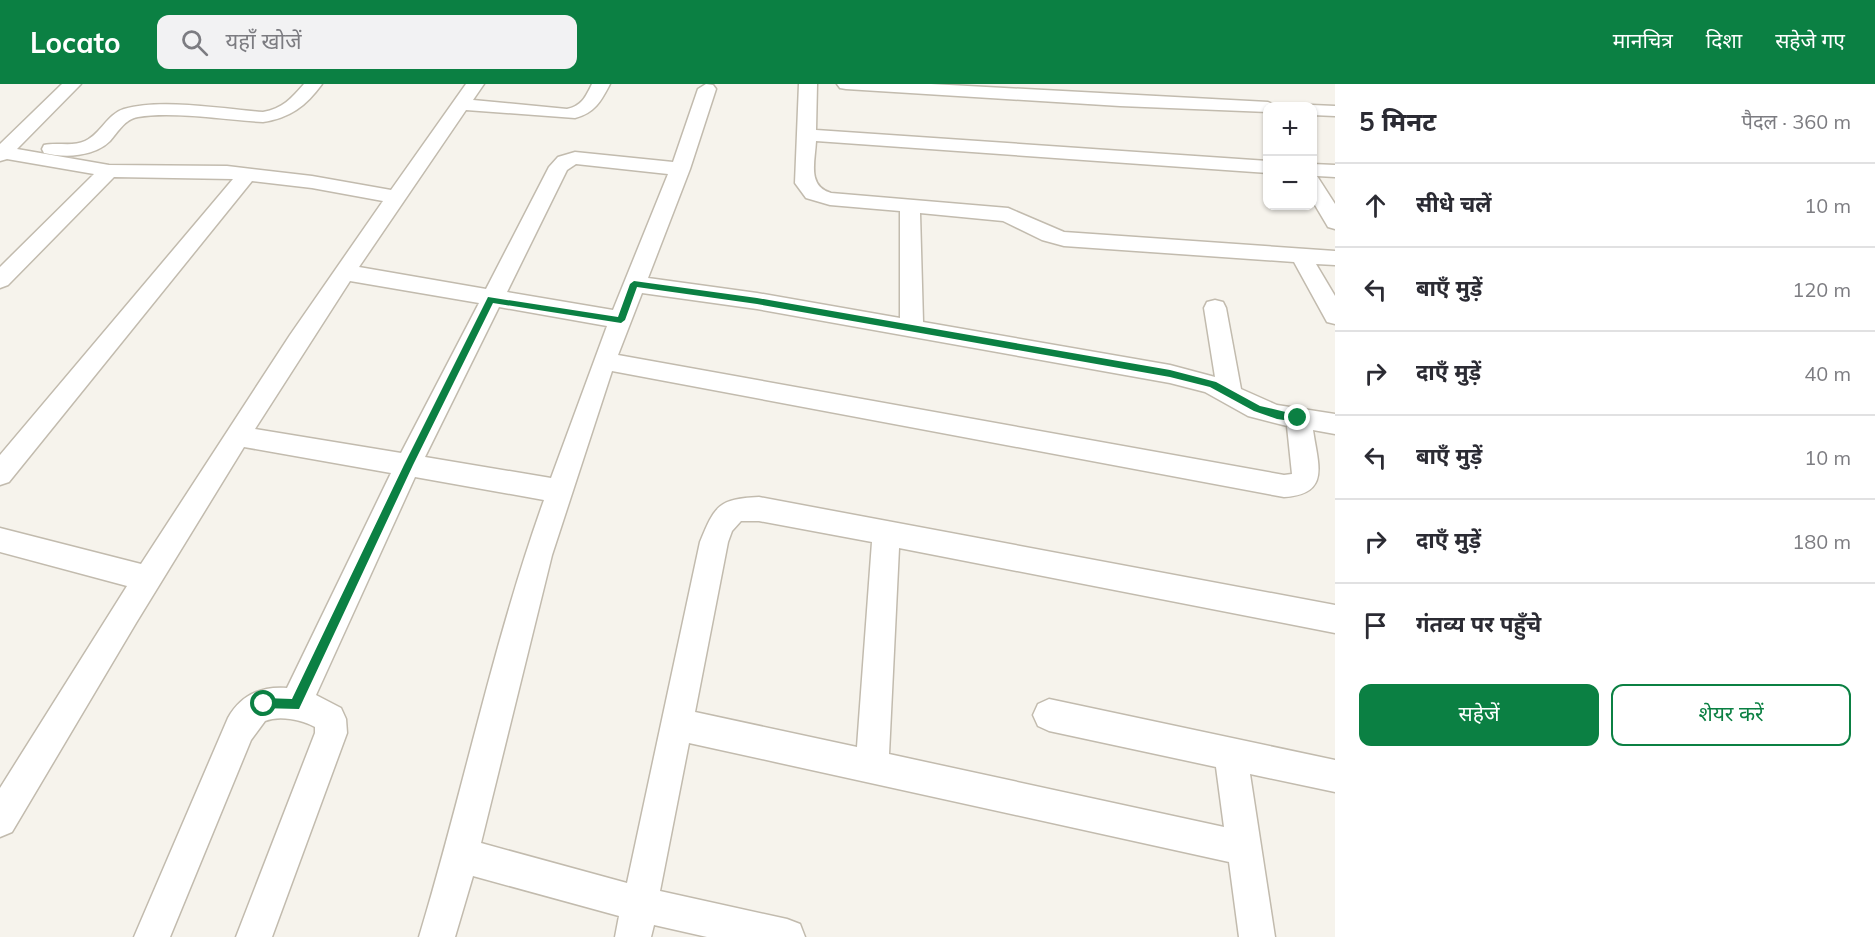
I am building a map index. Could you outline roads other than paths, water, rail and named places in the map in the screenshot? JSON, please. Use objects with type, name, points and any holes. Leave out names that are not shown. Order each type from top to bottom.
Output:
[{"type":"street","points":[[6,154],[72,84]]},
{"type":"street","points":[[6,154],[88,147],[128,113],[155,110],[263,117],[279,115],[290,110],[313,84]]},
{"type":"street","points":[[0,820],[88,671],[237,436],[344,272],[468,94],[567,114],[581,113],[588,107],[601,84]]},
{"type":"street","points":[[808,84],[805,183],[813,194],[830,199],[1008,215],[1048,236],[1064,239],[1335,258]]},
{"type":"street","points":[[846,84],[1120,101],[1263,104]]},
{"type":"street","points":[[437,937],[461,855],[538,555],[604,361],[680,169],[707,89]]},
{"type":"street","points":[[1317,110],[1335,111]]},
{"type":"street","points":[[808,135],[1263,167]]},
{"type":"street","points":[[6,154],[109,171],[227,172],[312,182],[397,197]]},
{"type":"street","points":[[295,705],[408,465],[559,167],[565,161],[590,159],[680,169]]},
{"type":"street","points":[[1317,170],[1335,171]]},
{"type":"street","points":[[0,280],[109,171]]},
{"type":"street","points":[[0,474],[248,175]]},
{"type":"street","points":[[1317,190],[1335,222]]},
{"type":"street","points":[[910,207],[912,327]]},
{"type":"street","points":[[1301,256],[1335,316]]},
{"type":"street","points":[[344,272],[621,320]]},
{"type":"street","points":[[634,284],[757,301],[912,327],[1170,374],[1212,385],[1257,409],[1277,415],[1335,424]]},
{"type":"street","points":[[1215,308],[1230,394]]},
{"type":"street","points":[[604,361],[1284,486],[1298,485],[1305,480],[1306,469],[1298,418]]},
{"type":"street","points":[[237,436],[559,491]]},
{"type":"street","points":[[636,921],[714,543],[721,524],[735,510],[759,509],[1335,619]]},
{"type":"street","points":[[872,767],[886,534]]},
{"type":"street","points":[[0,540],[147,578]]},
{"type":"street","points":[[152,937],[239,729],[250,712],[264,704],[295,705],[321,711],[330,719],[331,733],[254,937]]},
{"type":"street","points":[[1048,715],[1335,776]]},
{"type":"street","points":[[677,724],[1244,848]]},
{"type":"street","points":[[1231,753],[1257,937]]},
{"type":"street","points":[[461,855],[636,921],[787,937]]}]
